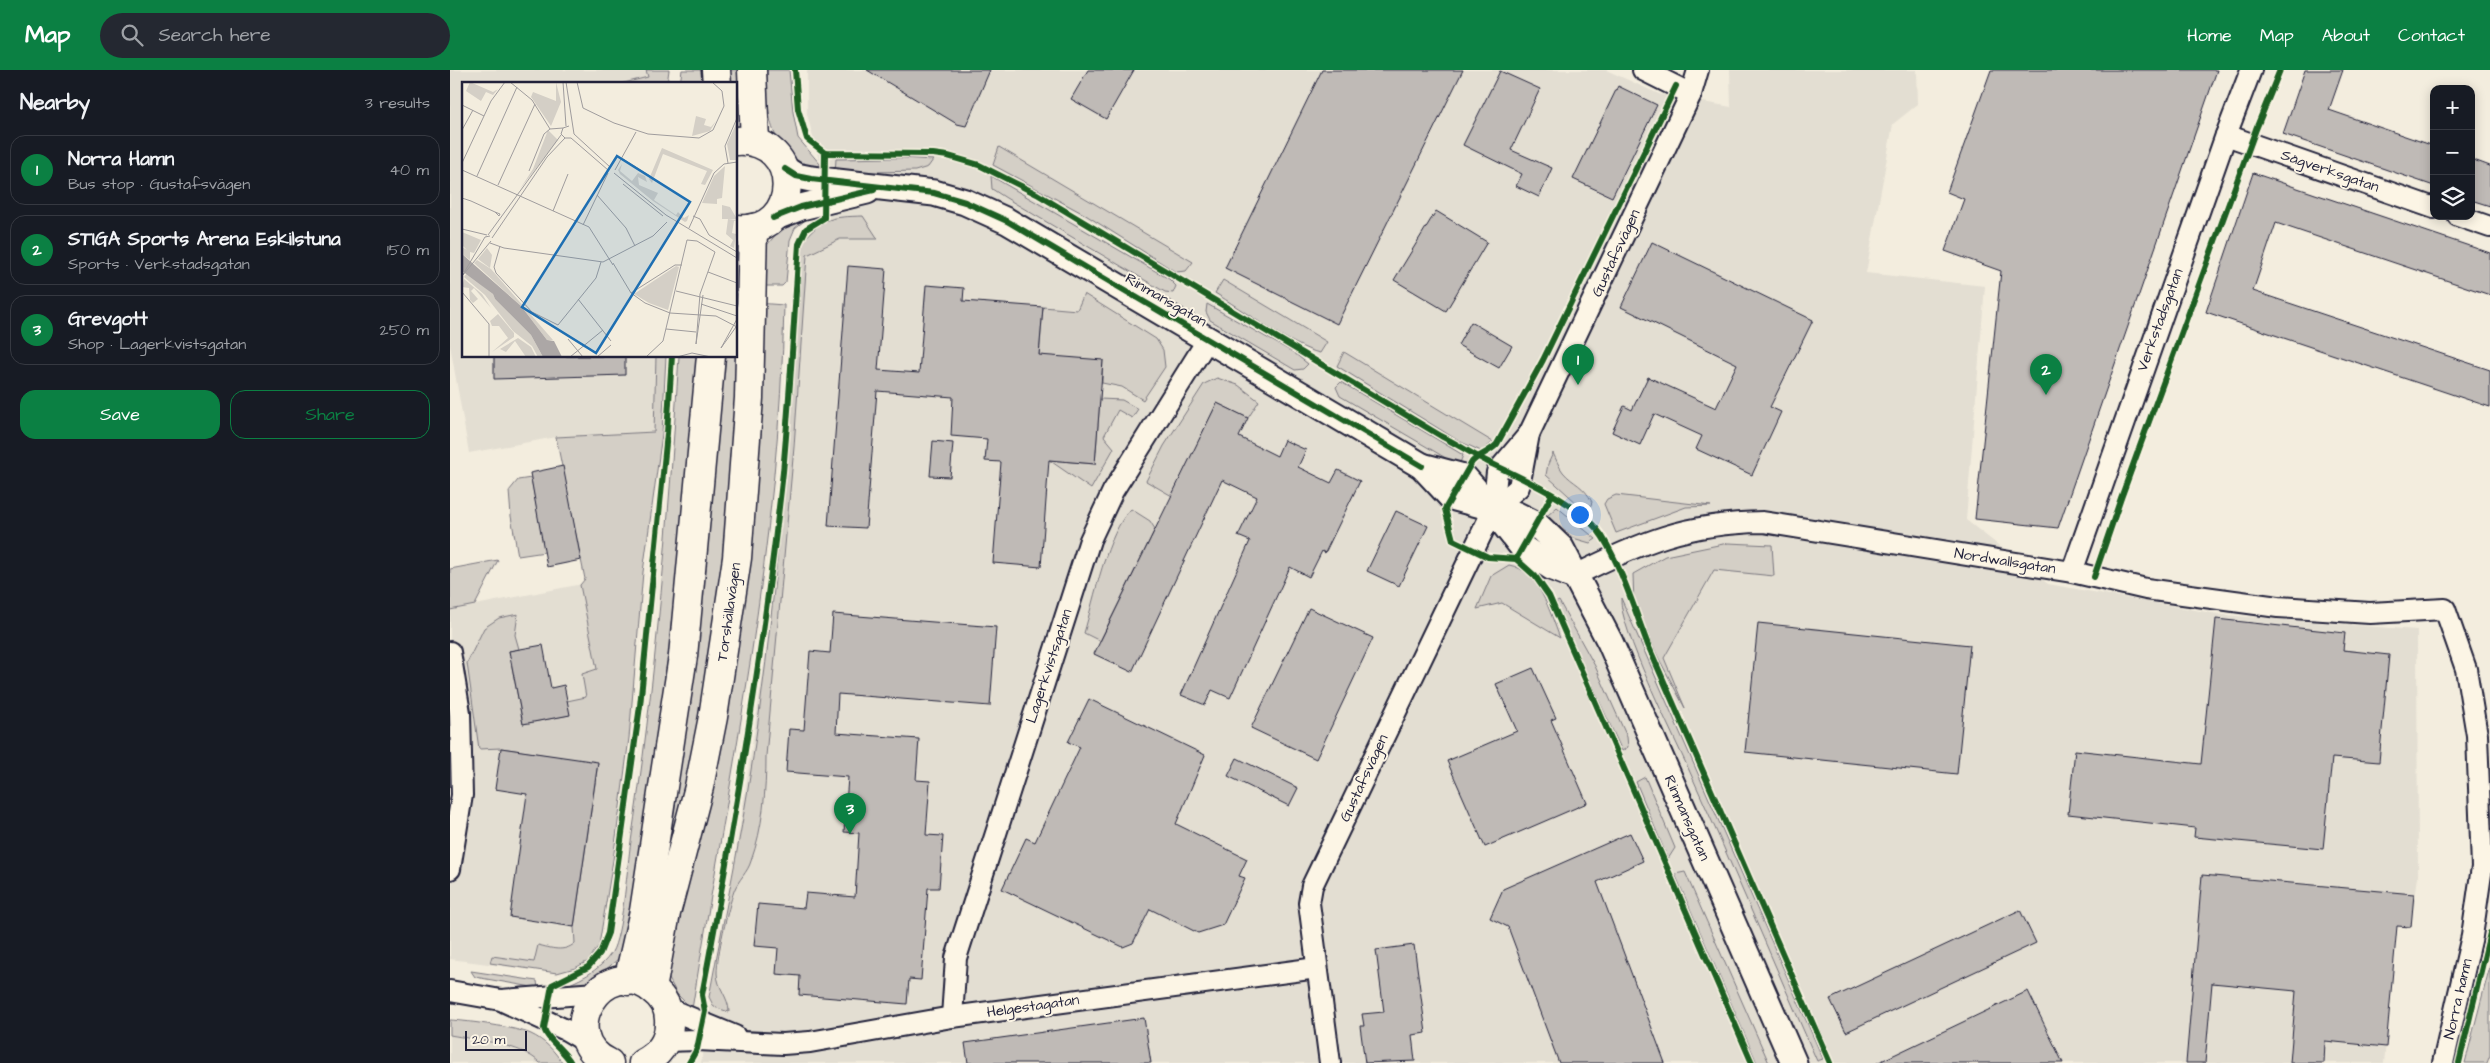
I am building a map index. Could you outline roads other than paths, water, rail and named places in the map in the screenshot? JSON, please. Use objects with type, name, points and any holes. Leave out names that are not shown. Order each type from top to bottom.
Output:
[{"type":"main road","points":[[752,70],[746,142],[776,155],[785,169],[787,177],[787,195],[779,211],[754,225]]},
{"type":"main road","name":"Torshällavägen","points":[[649,993],[666,913],[699,787],[713,717],[736,568],[749,398],[754,225]]},
{"type":"main road","points":[[643,1063],[656,1055],[665,1041],[669,1029],[649,993],[644,911],[683,656],[711,358]]},
{"type":"main road","points":[[601,1057],[584,1034],[584,1017],[587,1007],[596,993],[609,984],[649,993]]},
{"type":"street","points":[[1643,70],[1691,94]]},
{"type":"street","name":"Gustafsvägen","points":[[1330,1063],[1309,903],[1312,886],[1494,510],[1496,472],[1529,434],[1691,94],[1698,70]]},
{"type":"street","name":"Verkstadsgatan","points":[[2072,572],[2226,135],[2251,70]]},
{"type":"street","name":"Sågverksgatan","points":[[2226,135],[2430,207]]},
{"type":"street","name":"Rinmansgatan","points":[[785,169],[804,178],[934,194],[965,202],[1007,221],[1422,466],[1464,477],[1494,510],[1515,514],[1537,525],[1561,548],[1574,576],[1590,600],[1794,1063]]},
{"type":"street","name":"Rinmansgatan","points":[[754,225],[801,207],[883,188]]},
{"type":"street","points":[[2470,220],[2490,227]]},
{"type":"street","name":"Lagerkvistsgatan","points":[[952,1016],[956,958],[1090,540],[1113,491],[1208,339]]},
{"type":"street","name":"Nordwallsgatan","points":[[1574,576],[1640,544],[1666,535],[1728,523],[1754,522],[2072,572],[2146,589],[2278,607],[2370,612],[2444,609]]},
{"type":"street","name":"Norra hamn","points":[[2443,1063],[2472,936],[2482,867],[2477,735],[2466,669],[2444,609]]},
{"type":"street","points":[[450,652],[460,713],[462,795],[450,869]]},
{"type":"street","name":"Helgestagatan","points":[[665,1041],[776,1044],[810,1042],[952,1016],[1317,968]]},
{"type":"street","points":[[450,991],[501,1000],[596,993]]},
{"type":"street","name":"Helgestagatan","points":[[649,993],[749,1042]]},
{"type":"street","points":[[501,1000],[566,1030],[601,1057]]},
{"type":"place","name":"Norra Hamn","points":[[1578,385]]},
{"type":"place","name":"STIGA Sports Arena Eskilstuna","points":[[2046,395]]},
{"type":"place","name":"Grevgott","points":[[850,834]]}]
